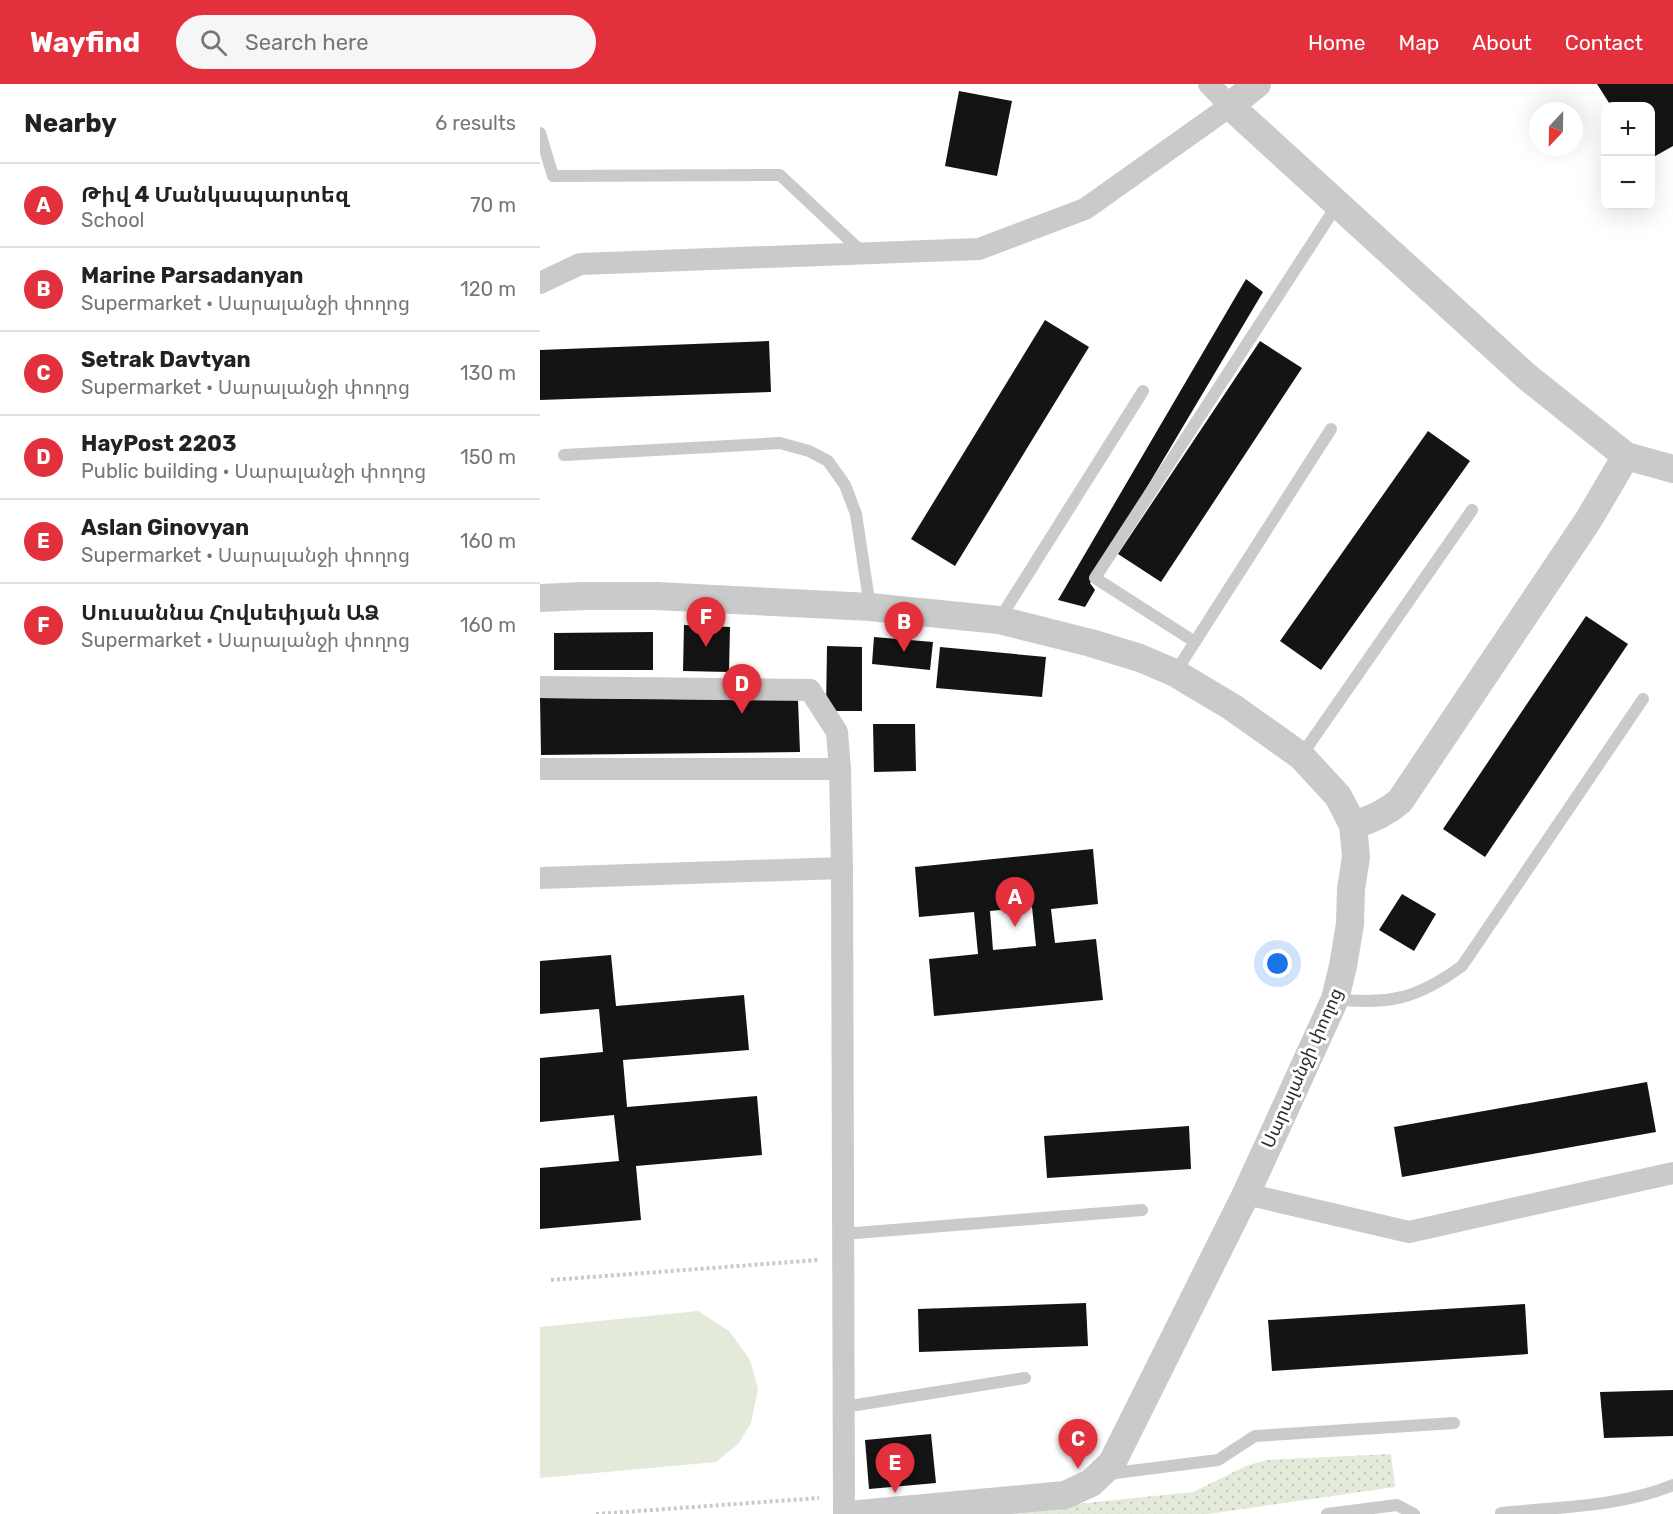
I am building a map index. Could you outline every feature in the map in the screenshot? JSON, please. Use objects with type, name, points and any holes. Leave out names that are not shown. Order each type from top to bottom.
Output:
[{"type":"street","points":[[1209,84],[1230,106],[1526,376],[1626,456],[1673,469]]},
{"type":"street","points":[[540,283],[580,264],[979,249],[1085,209],[1230,106],[1257,84]]},
{"type":"street","points":[[1353,825],[1371,820],[1400,801],[1589,519],[1626,456]]},
{"type":"street","name":"Սարալանջի փողոց","points":[[540,598],[656,596],[870,607],[999,620],[1100,646],[1140,658],[1175,673],[1232,708],[1301,756],[1338,796],[1353,825],[1356,857],[1350,924],[1335,999],[1246,1194],[1112,1464],[1102,1474],[1076,1491],[1052,1497],[859,1514]]},
{"type":"street","points":[[540,687],[810,690],[837,732],[842,868],[844,1514]]},
{"type":"street","points":[[540,769],[840,769]]},
{"type":"street","points":[[540,878],[842,868]]},
{"type":"street","points":[[1246,1194],[1409,1232],[1673,1173]]},
{"type":"lane","points":[[540,133],[553,176],[780,174],[862,252]]},
{"type":"lane","points":[[1195,642],[1095,578],[1337,204]]},
{"type":"lane","points":[[999,620],[1143,391]]},
{"type":"lane","points":[[1175,673],[1331,429]]},
{"type":"lane","points":[[564,455],[780,443],[809,451],[828,461],[844,485],[856,514],[870,607]]},
{"type":"lane","points":[[1301,756],[1472,510]]},
{"type":"lane","points":[[1335,999],[1381,1001],[1408,997],[1439,983],[1462,966],[1643,699]]},
{"type":"lane","points":[[843,1234],[1142,1210]]},
{"type":"lane","points":[[844,1407],[1026,1378]]},
{"type":"lane","points":[[1102,1474],[1218,1460],[1255,1436],[1454,1423]]},
{"type":"lane","points":[[1501,1513],[1597,1503],[1653,1493],[1673,1485]]},
{"type":"lane","points":[[1328,1514],[1397,1504],[1414,1514]]},
{"type":"path","points":[[551,1280],[843,1258]]},
{"type":"path","points":[[596,1514],[819,1498]]},
{"type":"green space","points":[[698,1311],[729,1331],[750,1360],[758,1389],[751,1423],[739,1443],[716,1462],[540,1478],[540,1327]]},
{"type":"green space","points":[[1391,1454],[1395,1487],[1208,1514],[981,1514],[1193,1492],[1246,1466],[1266,1460]]},
{"type":"building","points":[[1597,84],[1673,84],[1673,146],[1655,156],[1655,102],[1608,102]]},
{"type":"building","points":[[959,91],[1012,101],[997,176],[945,166]]},
{"type":"building","points":[[1246,279],[1263,292],[1090,583],[1095,590],[1085,607],[1058,600]]},
{"type":"building","points":[[1045,320],[1089,347],[955,566],[911,539]]},
{"type":"building","points":[[769,341],[771,392],[540,400],[540,350]]},
{"type":"building","points":[[1260,341],[1302,368],[1161,582],[1118,554]]},
{"type":"building","points":[[1428,431],[1470,461],[1321,670],[1280,641]]},
{"type":"building","points":[[1586,616],[1628,644],[1485,857],[1443,829]]},
{"type":"building","points":[[684,625],[730,627],[729,672],[683,671]]},
{"type":"building","points":[[653,632],[653,670],[554,670],[554,633]]},
{"type":"building","points":[[874,637],[933,642],[930,670],[872,664]]},
{"type":"building","points":[[827,646],[862,647],[862,711],[826,711]]},
{"type":"building","points":[[940,647],[1046,657],[1042,697],[936,688]]},
{"type":"building","points":[[540,698],[798,700],[800,752],[541,755]]},
{"type":"building","points":[[873,724],[915,724],[916,771],[874,772]]},
{"type":"building","points":[[1093,849],[1098,904],[1051,909],[1055,943],[1096,939],[1103,1000],[934,1016],[929,959],[978,954],[974,912],[919,917],[915,867]],"holes":[[[1032,907],[1036,946],[993,950],[990,911]]]},
{"type":"building","points":[[1402,894],[1436,914],[1414,951],[1379,930]]},
{"type":"building","points":[[611,955],[616,1006],[744,995],[749,1050],[623,1060],[627,1107],[757,1096],[762,1155],[636,1166],[641,1220],[540,1229],[540,1168],[619,1161],[614,1115],[540,1122],[540,1058],[603,1052],[599,1009],[540,1014],[540,961]]},
{"type":"building","points":[[1647,1082],[1656,1132],[1402,1177],[1394,1127]]},
{"type":"building","points":[[1189,1126],[1191,1169],[1047,1178],[1044,1136]]},
{"type":"building","points":[[1086,1303],[1088,1346],[919,1352],[918,1309]]},
{"type":"building","points":[[1525,1304],[1528,1354],[1272,1371],[1268,1320]]},
{"type":"building","points":[[1673,1390],[1673,1436],[1604,1438],[1600,1392]]},
{"type":"building","points":[[931,1434],[936,1483],[869,1489],[865,1440]]},
{"type":"place","name":"Սուսաննա Հովսեփյան ԱՁ","points":[[706,647]]},
{"type":"place","name":"Marine Parsadanyan","points":[[904,652]]},
{"type":"place","name":"HayPost 2203","points":[[742,714]]},
{"type":"place","name":"Թիվ 4 Մանկապարտեզ","points":[[1015,927]]},
{"type":"place","name":"Setrak Davtyan","points":[[1078,1469]]},
{"type":"place","name":"Aslan Ginovyan","points":[[895,1493]]}]
